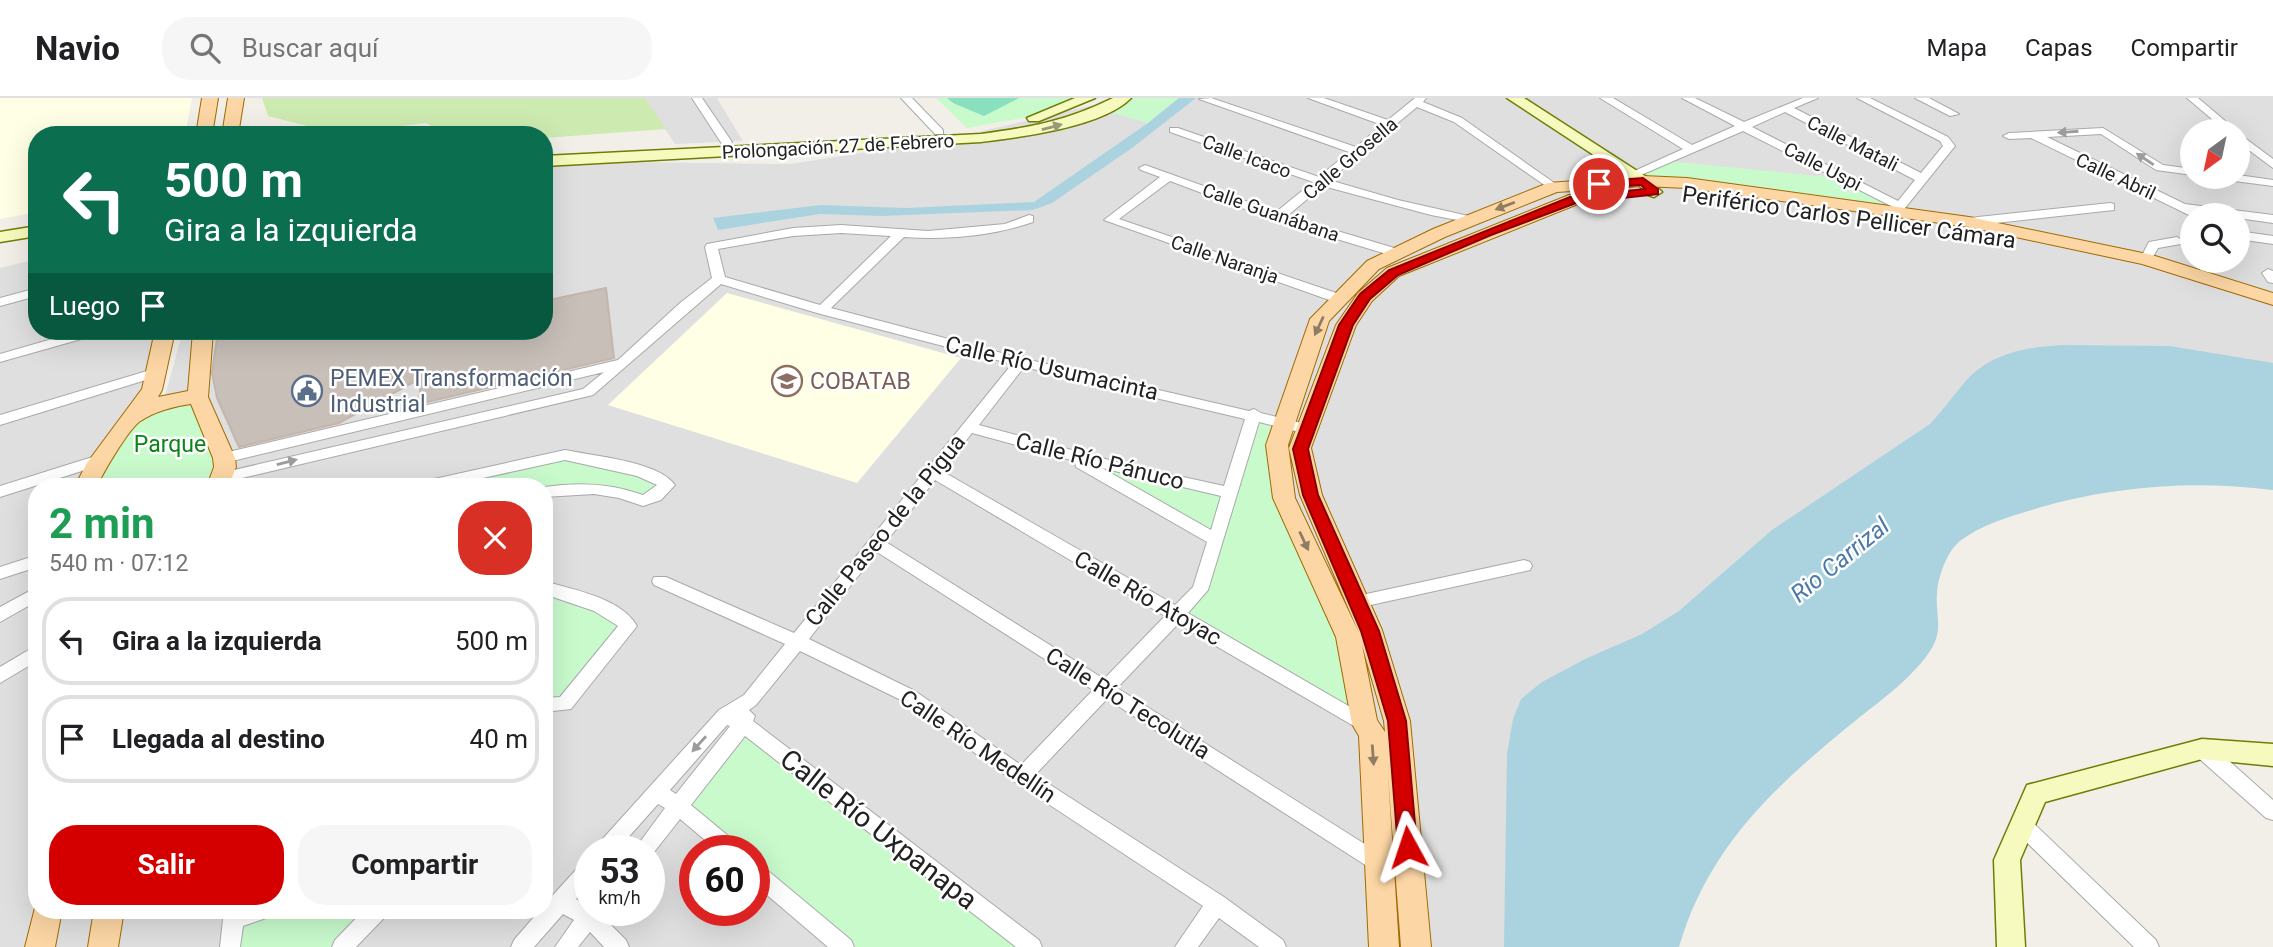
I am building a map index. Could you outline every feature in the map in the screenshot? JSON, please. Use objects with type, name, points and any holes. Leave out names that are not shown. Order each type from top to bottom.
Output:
[{"type":"main road","points":[[205,126],[210,98]]},
{"type":"main road","points":[[231,126],[236,98]]},
{"type":"main road","name":"Prolongación 27 de Febrero","points":[[553,150],[979,130],[1028,120],[1088,98]]},
{"type":"main road","name":"Prolongación 27 de Febrero","points":[[553,161],[981,138],[1035,131],[1084,118],[1124,98]]},
{"type":"main road","points":[[1514,98],[1644,183]]},
{"type":"main road","name":"Periférico Carlos Pellicer Cámara","points":[[1416,947],[1397,721],[1370,631],[1311,495],[1300,449],[1346,325],[1365,297],[1393,272],[1574,199],[1644,183],[1958,228],[2136,268],[2273,311]]},
{"type":"main road","name":"Periférico Carlos Pellicer Cámara","points":[[1384,947],[1372,733],[1365,724],[1348,637],[1284,498],[1277,445],[1320,319],[1373,265],[1469,220],[1554,187],[1687,183],[1898,208],[1969,222],[2146,259],[2273,299]]},
{"type":"main road","points":[[0,227],[28,222]]},
{"type":"main road","points":[[0,237],[28,232]]},
{"type":"main road","points":[[91,478],[152,390],[163,340]]},
{"type":"main road","points":[[202,340],[198,397],[221,474]]},
{"type":"main road","points":[[130,421],[159,402],[198,397]]},
{"type":"main road","points":[[2011,947],[2007,860],[2036,793],[2202,749],[2273,755]]},
{"type":"main road","points":[[40,947],[45,919]]},
{"type":"main road","points":[[103,947],[108,919]]},
{"type":"street","points":[[697,98],[726,142]]},
{"type":"street","points":[[906,98],[939,132]]},
{"type":"street","points":[[1313,98],[1391,124]]},
{"type":"street","points":[[1605,98],[1693,150]]},
{"type":"street","name":"Calle Uspi","points":[[1687,98],[1746,126],[1898,208]]},
{"type":"street","points":[[1644,183],[1693,150],[1813,98]]},
{"type":"street","points":[[1862,98],[1944,139],[1949,146],[1898,208]]},
{"type":"street","points":[[1920,98],[1954,114]]},
{"type":"street","points":[[2192,98],[2217,119]]},
{"type":"street","points":[[1204,99],[1357,151]]},
{"type":"street","points":[[1418,100],[1458,120],[1554,187]]},
{"type":"street","name":"Calle Grosella","points":[[1278,217],[1418,100]]},
{"type":"street","name":"Calle Matali","points":[[1785,108],[1921,178]]},
{"type":"street","name":"Calle Icaco","points":[[1174,130],[1321,182],[1428,212],[1469,220]]},
{"type":"street","points":[[2009,136],[2103,131],[2160,167],[2180,170]]},
{"type":"street","name":"Calle Abril","points":[[2033,135],[2180,206]]},
{"type":"street","points":[[2250,146],[2273,165]]},
{"type":"street","name":"Calle Guanábana","points":[[1146,168],[1278,217],[1397,253]]},
{"type":"street","name":"Calle Naranja","points":[[1169,176],[1110,220],[1340,299]]},
{"type":"street","points":[[2250,180],[2273,183]]},
{"type":"street","points":[[1969,222],[2110,207]]},
{"type":"street","points":[[2250,216],[2273,219]]},
{"type":"street","points":[[221,474],[588,392],[691,299],[719,279],[711,247],[793,232],[841,229],[928,235],[1007,227],[1029,219]]},
{"type":"street","points":[[822,310],[902,232]]},
{"type":"street","points":[[2250,237],[2273,240]]},
{"type":"street","points":[[2146,259],[2153,245],[2177,241]]},
{"type":"street","name":"Calle Río Usumacinta","points":[[719,279],[822,310],[1021,362],[1254,414],[1307,429]]},
{"type":"street","points":[[0,302],[28,294]]},
{"type":"street","points":[[0,358],[63,340]]},
{"type":"street","name":"Calle Paseo de la Pigua","points":[[618,835],[725,715],[750,700],[1021,362]]},
{"type":"street","points":[[221,474],[620,364]]},
{"type":"street","points":[[0,420],[157,372]]},
{"type":"street","points":[[1022,776],[1200,590],[1254,414]]},
{"type":"street","name":"Calle Río Pánuco","points":[[969,427],[1124,469],[1231,493]]},
{"type":"street","points":[[1058,450],[1216,540]]},
{"type":"street","points":[[461,478],[565,455],[640,471],[657,477],[667,485],[656,496],[643,501],[607,489],[553,491]]},
{"type":"street","points":[[43,478],[102,459]]},
{"type":"street","name":"Calle Río Atoyac","points":[[932,472],[1365,724]]},
{"type":"street","points":[[0,492],[28,483]]},
{"type":"street","name":"Calle Río Tecolutla","points":[[875,543],[1380,864]]},
{"type":"street","points":[[0,573],[28,564]]},
{"type":"street","points":[[1357,602],[1524,566]]},
{"type":"street","name":"Calle Río Medellín","points":[[660,581],[796,641],[909,696],[1022,776],[1217,904],[1276,947]]},
{"type":"street","points":[[553,590],[620,616],[628,626],[565,704],[553,705]]},
{"type":"street","points":[[0,615],[28,598]]},
{"type":"street","points":[[0,676],[28,658]]},
{"type":"street","name":"Calle Paseo de la Pigua","points":[[657,835],[743,724],[750,700]]},
{"type":"street","name":"Calle Río Uxpanapa","points":[[725,715],[743,724],[1032,947]]},
{"type":"street","points":[[2202,749],[2273,812]]},
{"type":"street","points":[[656,792],[680,807],[713,835]]},
{"type":"street","points":[[2022,825],[2149,947]]},
{"type":"street","points":[[770,885],[844,947]]},
{"type":"street","points":[[553,910],[574,886]]},
{"type":"street","points":[[561,901],[574,906]]},
{"type":"street","points":[[1185,947],[1217,904]]},
{"type":"street","points":[[230,947],[234,919]]},
{"type":"street","points":[[342,947],[369,919]]},
{"type":"street","points":[[521,947],[545,919]]},
{"type":"street","points":[[565,947],[582,926]]},
{"type":"street","points":[[602,926],[619,947]]},
{"type":"shaded area","points":[[0,98],[192,98],[187,126],[28,126],[28,214],[0,219]]},
{"type":"shaded area","points":[[645,98],[717,98],[743,141],[675,144]]},
{"type":"shaded area","points":[[1124,98],[2273,98],[2273,398],[1791,517],[1634,947],[0,947],[0,268],[28,261],[28,340],[163,340],[159,362],[92,478],[28,478],[28,919],[553,919],[553,478],[142,478],[181,340],[553,340],[553,161],[790,164],[939,141]]},
{"type":"shaded area","name":"COBATAB","points":[[727,293],[961,358],[857,483],[608,405]]},
{"type":"green space","points":[[262,98],[645,98],[666,129],[553,137],[553,126],[432,126],[426,123],[402,126],[307,126],[268,116]]},
{"type":"green space","points":[[936,98],[1072,98],[1028,117],[967,128]]},
{"type":"green space","points":[[947,98],[1019,98],[984,116]]},
{"type":"green space","points":[[1129,98],[1179,98],[1148,123],[1105,111]]},
{"type":"green space","points":[[1668,161],[1848,179],[1900,206],[1897,210],[1634,175]]},
{"type":"green space","name":"Parque","points":[[198,397],[221,478],[92,478],[131,421]]},
{"type":"green space","points":[[1254,414],[1283,421],[1284,498],[1348,637],[1365,724],[1176,615],[1200,590],[1216,540],[1058,450],[1231,493]]},
{"type":"green space","points":[[565,455],[659,478],[656,496],[553,492],[553,478],[461,478]]},
{"type":"green space","points":[[553,591],[628,626],[565,704],[553,705]]},
{"type":"green space","points":[[743,724],[1032,947],[841,947],[770,886],[770,835],[713,835],[680,807]]},
{"type":"green space","points":[[369,919],[342,947],[230,947],[233,920]]},
{"type":"water","points":[[1179,98],[1196,98],[1132,148],[1052,203],[1033,210],[881,216],[820,214],[718,230],[713,218],[821,205],[906,208],[1034,202],[1148,123]]},
{"type":"water","name":"Rio Carrizal","points":[[2063,345],[2170,346],[2273,363],[2273,490],[2184,486],[2096,494],[1997,521],[1969,535],[1955,545],[1941,572],[1937,593],[1938,631],[1928,654],[1902,683],[1795,772],[1746,823],[1707,879],[1679,947],[1504,947],[1507,754],[1513,719],[1521,699],[1542,682],[1585,659],[1642,634],[1679,611],[1772,530],[1930,424],[1965,382],[1986,364],[2010,353]]},
{"type":"building","points":[[606,288],[614,358],[419,404],[421,378],[339,423],[239,447],[217,398],[212,373],[217,340],[553,340],[553,299]]},
{"type":"place","name":"COBATAB","points":[[787,381]]},
{"type":"place","name":"PEMEX Transformación Industrial","points":[[307,391]]},
{"type":"route","points":[[1408,847],[1397,721],[1370,631],[1311,495],[1300,449],[1346,325],[1365,297],[1393,272],[1574,199],[1654,192],[1643,181],[1599,184]]}]
